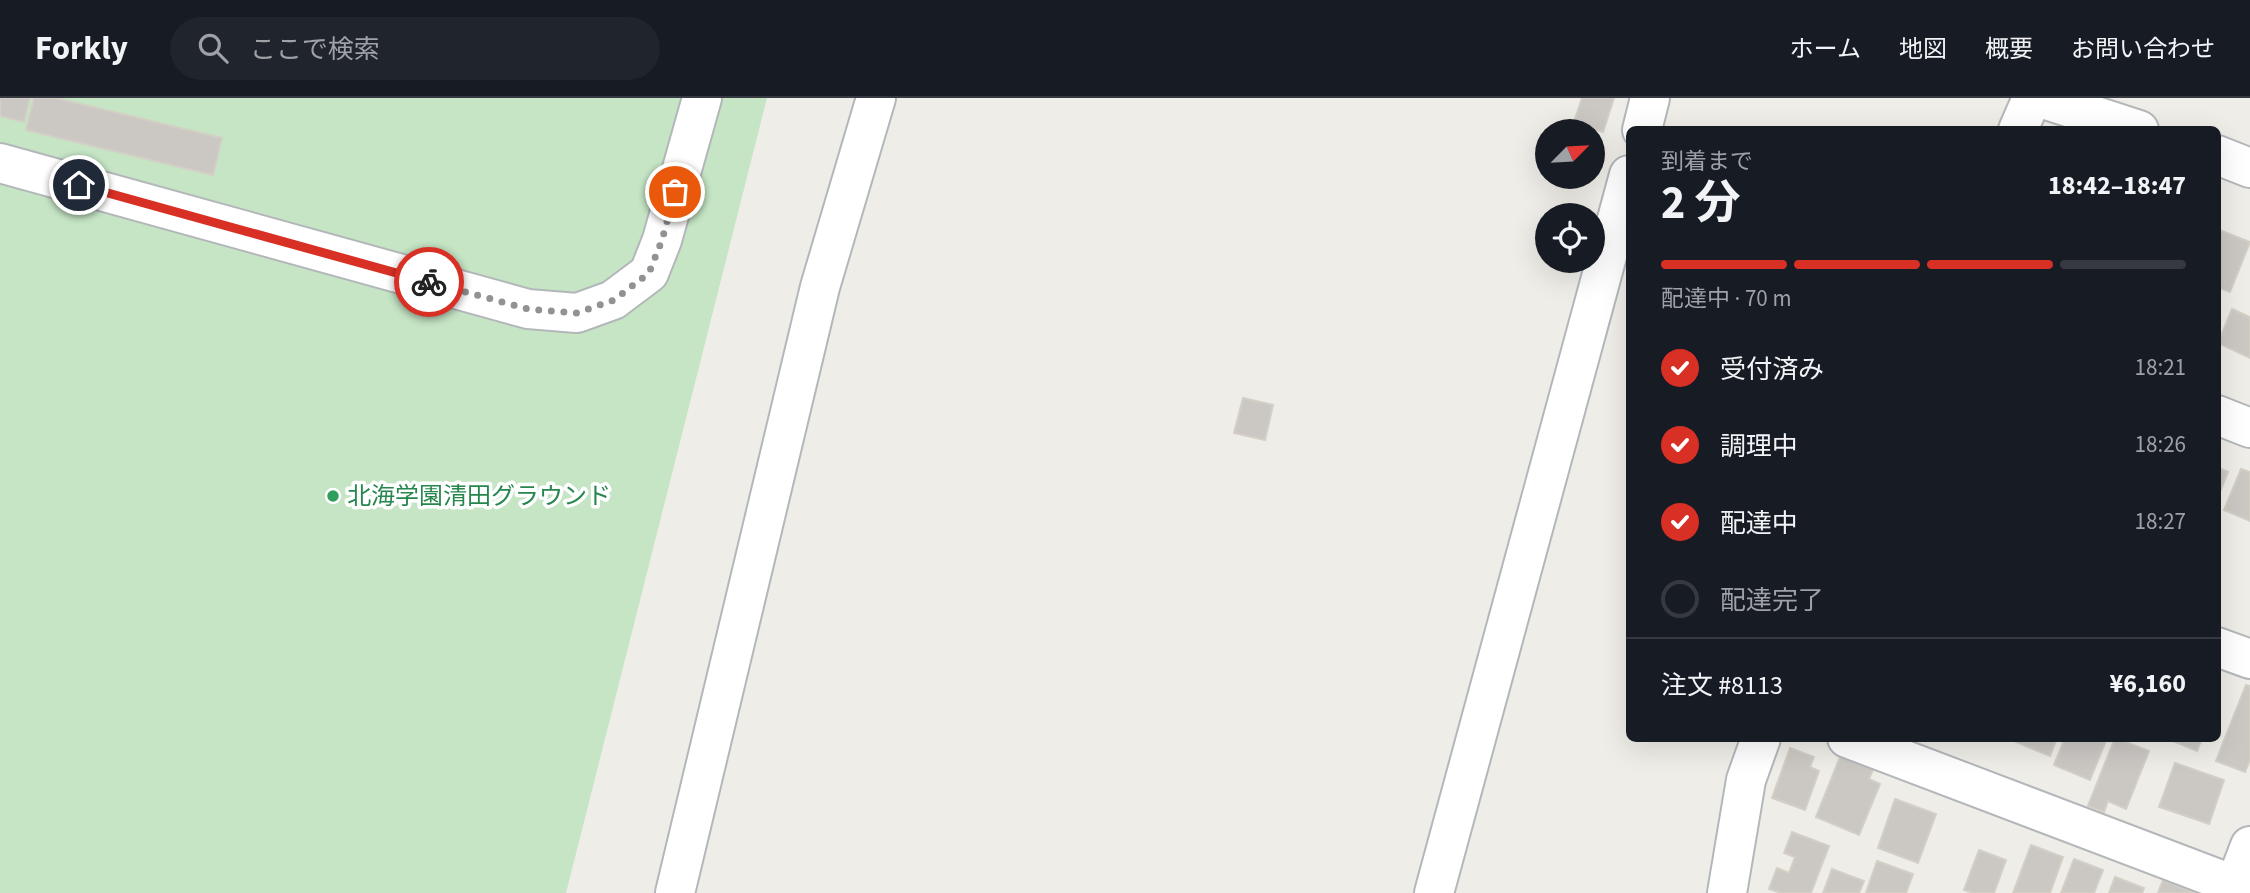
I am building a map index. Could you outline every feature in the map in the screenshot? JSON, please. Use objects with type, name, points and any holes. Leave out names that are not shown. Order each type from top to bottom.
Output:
[{"type":"street","points":[[0,163],[528,309],[577,313],[614,300],[649,273],[662,240],[702,98]]},
{"type":"street","points":[[675,893],[821,287],[876,98]]},
{"type":"street","points":[[1643,126],[1650,98]]},
{"type":"street","points":[[2020,126],[2032,98]]},
{"type":"street","points":[[2040,98],[2127,126]]},
{"type":"street","points":[[2221,157],[2250,168]]},
{"type":"street","points":[[1434,893],[1626,186]]},
{"type":"street","points":[[2221,417],[2250,428]]},
{"type":"street","points":[[2221,648],[2250,659]]},
{"type":"street","points":[[1727,893],[1746,780],[1760,742]]},
{"type":"street","points":[[1857,742],[2239,890],[2250,846]]},
{"type":"green space","name":"北海学園清田グラウンド","points":[[0,98],[767,98],[566,893],[0,893]]},
{"type":"building","points":[[0,98],[30,98],[24,122],[0,116]]},
{"type":"building","points":[[34,98],[56,98],[222,138],[213,175],[26,130]]},
{"type":"building","points":[[1582,98],[1614,98],[1605,126],[1605,119],[1575,119]]},
{"type":"building","points":[[2221,231],[2250,242],[2230,292],[2221,289]]},
{"type":"building","points":[[2232,309],[2250,317],[2250,358],[2221,344],[2221,336]]},
{"type":"building","points":[[1243,398],[1273,405],[1265,440],[1234,433]]},
{"type":"building","points":[[2221,469],[2228,472],[2221,489]]},
{"type":"building","points":[[2241,469],[2250,472],[2250,521],[2224,510]]},
{"type":"building","points":[[2246,685],[2250,686],[2250,760],[2245,772],[2216,761]]},
{"type":"building","points":[[2016,742],[2055,742],[2050,756]]},
{"type":"building","points":[[2063,742],[2105,742],[2090,780],[2054,765]]},
{"type":"building","points":[[2113,742],[2125,742],[2149,751],[2126,809],[2108,801],[2104,812],[2088,806]]},
{"type":"building","points":[[2176,742],[2200,742],[2197,751]]},
{"type":"building","points":[[1790,748],[1814,757],[1810,767],[1819,771],[1805,810],[1772,798]]},
{"type":"building","points":[[1842,752],[1875,765],[1869,779],[1880,784],[1859,835],[1816,817]]},
{"type":"building","points":[[2175,763],[2224,780],[2209,824],[2159,807]]},
{"type":"building","points":[[1895,799],[1936,814],[1918,863],[1878,848]]},
{"type":"building","points":[[1792,832],[1829,846],[1811,893],[1781,893],[1769,889],[1777,868],[1789,873],[1795,857],[1784,853]]},
{"type":"building","points":[[2031,845],[2063,857],[2050,893],[2013,893]]},
{"type":"building","points":[[1979,850],[2006,860],[1994,893],[1964,890]]},
{"type":"building","points":[[2074,859],[2103,870],[2094,893],[2061,893]]},
{"type":"building","points":[[1877,861],[1913,874],[1906,893],[1866,893]]},
{"type":"building","points":[[1832,869],[1864,881],[1859,893],[1823,893]]},
{"type":"building","points":[[2115,877],[2144,888],[2142,893],[2109,893]]},
{"type":"building","points":[[2163,880],[2194,893],[2158,893]]},
{"type":"way so far","points":[[429,282],[528,309],[577,313],[614,300],[649,273],[662,240],[675,192]]},
{"type":"place","name":"北海学園清田グラウンド","points":[[333,496]]},
{"type":"route","points":[[79,185],[429,282]]}]
